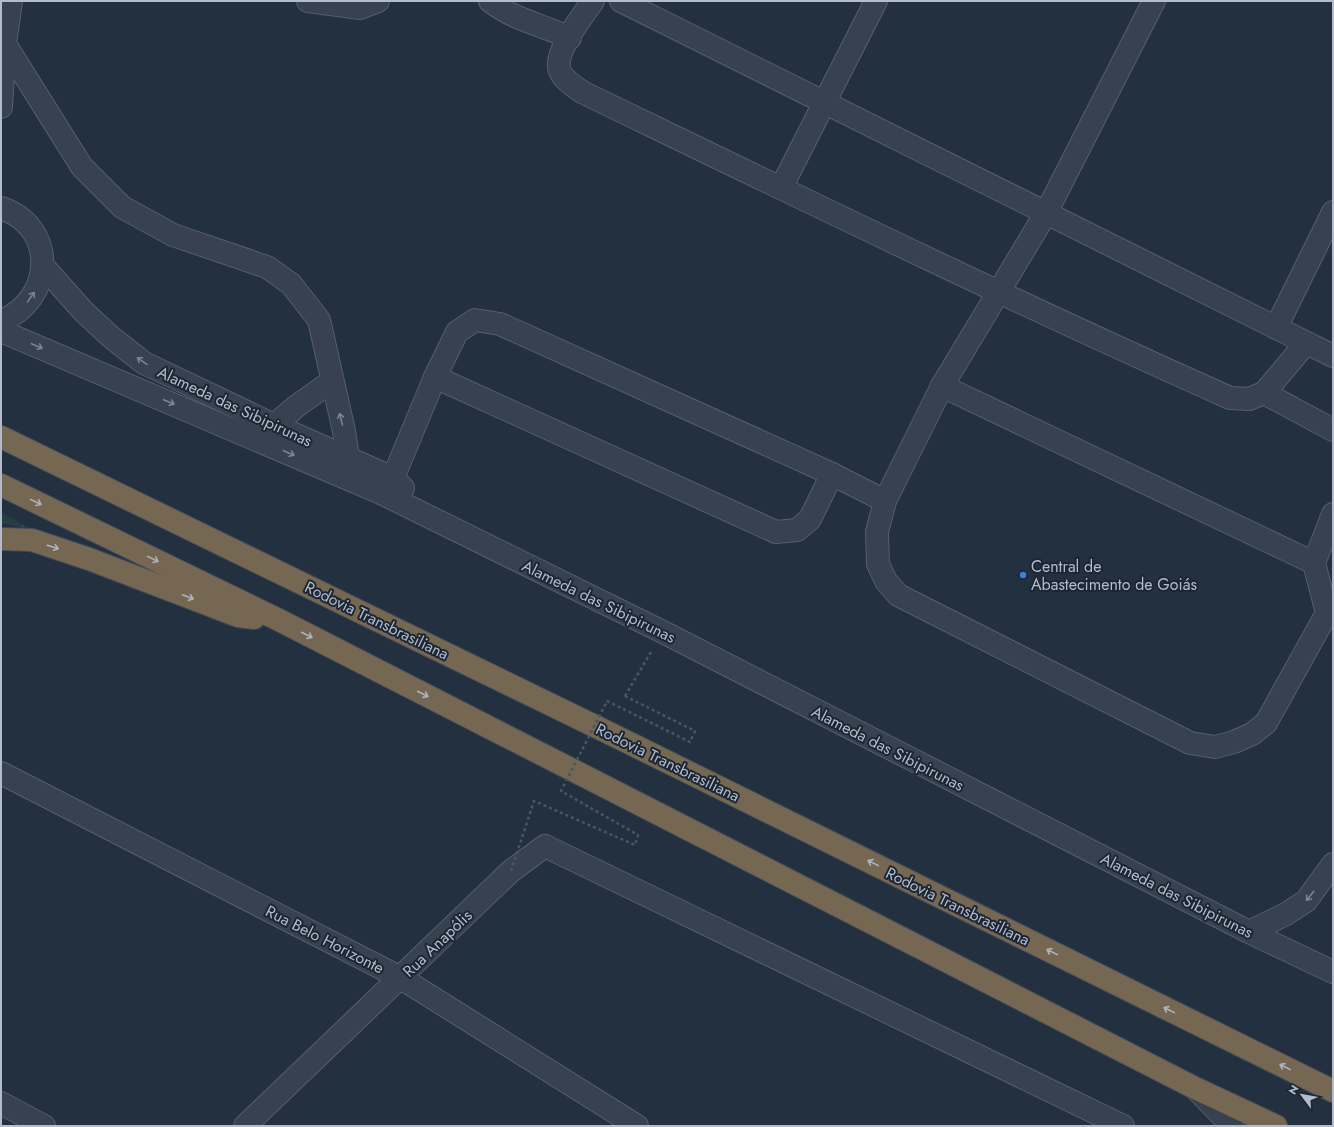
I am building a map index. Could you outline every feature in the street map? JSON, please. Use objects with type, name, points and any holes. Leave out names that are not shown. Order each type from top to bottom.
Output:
[{"type":"highway","name":"Rodovia Transbrasiliana","points":[[1,436],[609,733],[1333,1091]]},
{"type":"highway","points":[[1,485],[279,620],[1194,1087],[1276,1126]]},
{"type":"highway","points":[[1,539],[32,540],[89,558],[238,616],[279,620]]},
{"type":"street","points":[[1,107],[5,44],[11,1]]},
{"type":"street","points":[[308,1],[360,8],[378,1]]},
{"type":"street","points":[[490,1],[503,11],[523,21],[570,38]]},
{"type":"street","points":[[593,1],[561,54],[559,68],[566,81],[582,92],[781,188],[999,292],[1230,398],[1248,399],[1264,393],[1306,343]]},
{"type":"street","points":[[621,1],[1333,356]]},
{"type":"street","points":[[781,188],[876,1]]},
{"type":"street","points":[[1154,1],[1046,213],[942,386],[885,501],[877,532],[878,564],[886,581],[898,595],[1190,744],[1215,747],[1234,742],[1252,734],[1266,723],[1330,614],[1314,563],[1333,514]]},
{"type":"street","points":[[5,44],[82,167],[122,207],[173,235],[267,267],[291,284],[319,320],[327,350],[332,381],[344,431],[348,458]]},
{"type":"street","points":[[1,208],[24,221],[35,234],[41,249],[43,266],[40,284],[31,300],[18,312],[1,320]]},
{"type":"street","points":[[1276,328],[1333,212]]},
{"type":"street","name":"Alameda das Sibipirunas","points":[[43,266],[84,312],[110,337],[144,363],[274,425],[348,458],[444,524],[663,632],[1249,932],[1333,972]]},
{"type":"street","points":[[387,486],[435,377],[457,332],[475,320],[500,324],[832,474],[885,501]]},
{"type":"street","name":"Alameda das Sibipirunas","points":[[1,331],[387,486]]},
{"type":"street","points":[[435,377],[776,532],[797,530],[810,519],[832,474]]},
{"type":"street","points":[[274,425],[298,405],[332,381]]},
{"type":"street","points":[[942,386],[1314,563]]},
{"type":"street","points":[[1264,393],[1333,430]]},
{"type":"street","name":"Rua Belo Horizonte","points":[[1,773],[401,978],[637,1126]]},
{"type":"street","name":"Rua Anapólis","points":[[245,1126],[511,871],[545,846],[1123,1126]]},
{"type":"street","points":[[1249,932],[1286,914],[1306,900],[1333,864]]},
{"type":"street","points":[[1194,1087],[1232,1126]]},
{"type":"street","points":[[1,1103],[44,1126]]},
{"type":"path","points":[[511,871],[534,801],[634,845],[638,835],[561,791],[607,701],[690,742],[695,731],[625,696],[663,632]]},
{"type":"green space","points":[[1,512],[32,530],[1,523]]},
{"type":"place","name":"Central de Abastecimento de Goiás","points":[[1023,575]]}]
